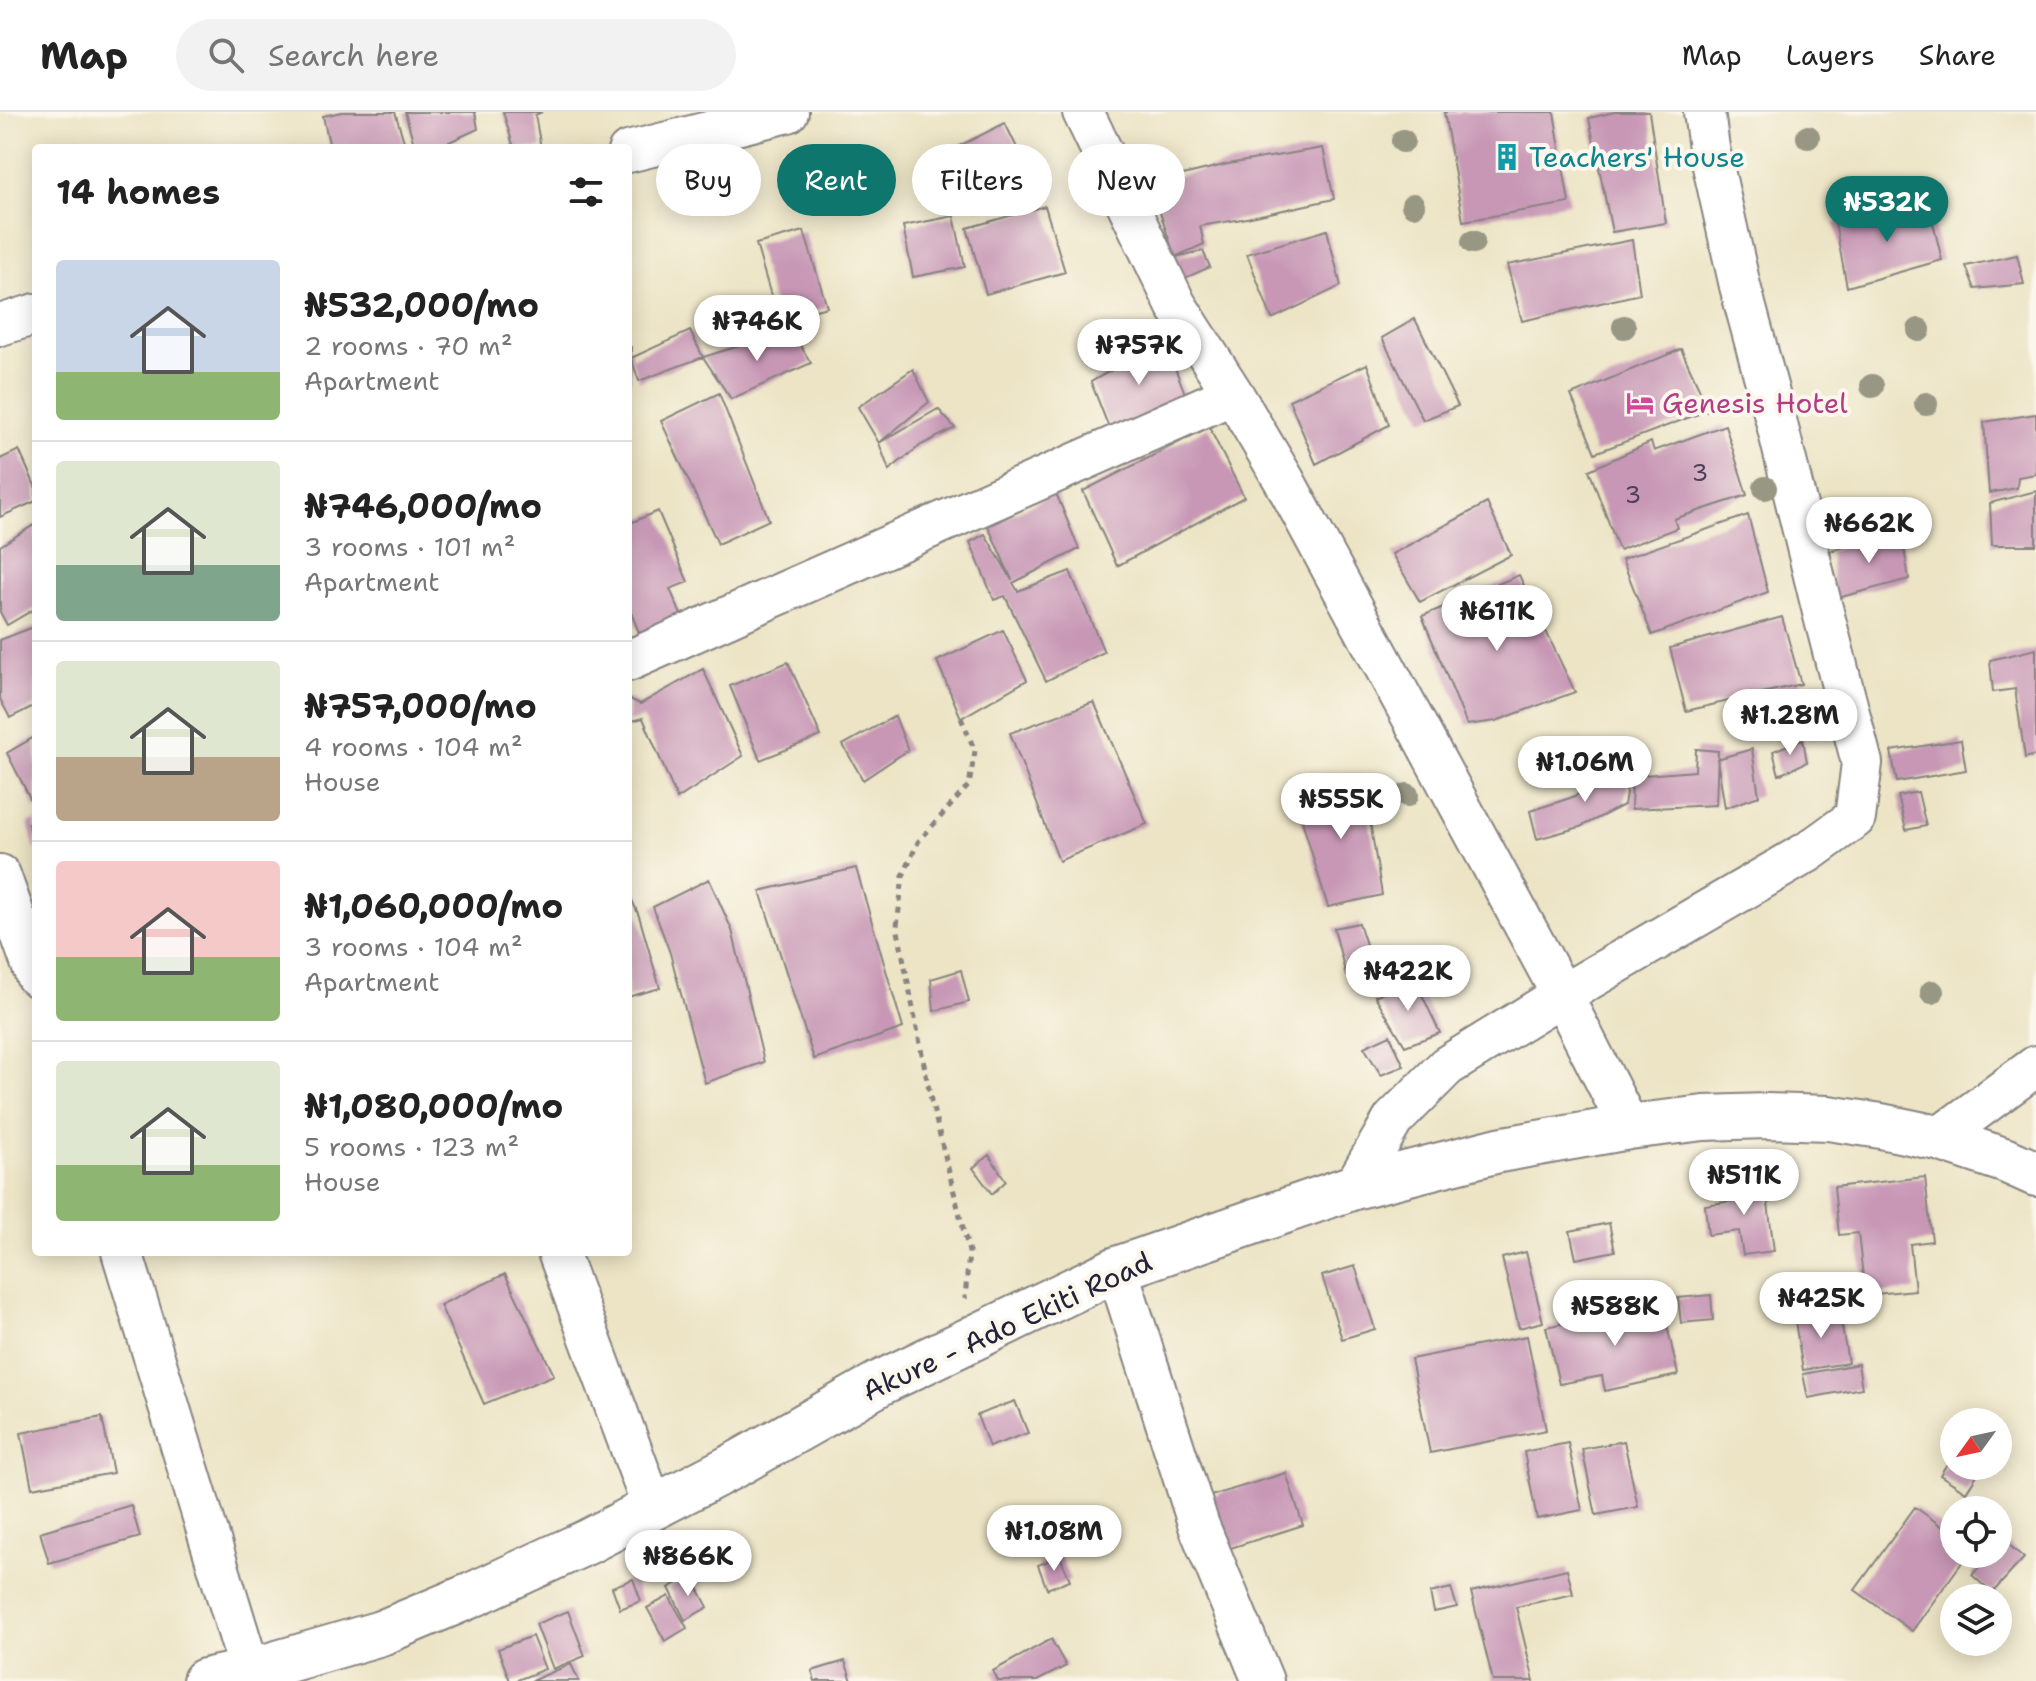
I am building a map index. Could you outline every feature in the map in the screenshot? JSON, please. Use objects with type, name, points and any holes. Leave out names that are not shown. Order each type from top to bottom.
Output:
[{"type":"main road","name":"Akure - Ado Ekiti Road","points":[[205,1681],[381,1633],[472,1595],[653,1508],[880,1383],[1117,1269],[1354,1187],[1499,1150],[1629,1127],[1704,1118],[1767,1116],[1828,1118],[1938,1138],[2036,1174]]},
{"type":"street","points":[[632,151],[788,112]]},
{"type":"street","points":[[1083,112],[1176,305],[1292,493],[1562,995],[1629,1127]]},
{"type":"street","points":[[1354,1187],[1393,1120],[1447,1066],[1562,995],[1808,852],[1855,818],[1862,763],[1740,286],[1704,112]]},
{"type":"street","points":[[0,325],[32,315]]},
{"type":"street","points":[[632,659],[1233,394]]},
{"type":"street","points":[[0,875],[32,965]]},
{"type":"street","points":[[1938,1138],[2036,1066]]},
{"type":"street","points":[[123,1256],[250,1671]]},
{"type":"street","points":[[559,1256],[653,1508]]},
{"type":"street","points":[[1117,1269],[1199,1526],[1263,1681]]},
{"type":"path","points":[[961,718],[975,751],[969,785],[918,842],[903,876],[897,926],[931,1100],[969,1252],[961,1343]]},
{"type":"building","points":[[342,112],[395,112],[405,144],[329,144],[323,116]]},
{"type":"building","points":[[405,112],[475,112],[478,129],[445,144],[414,144]]},
{"type":"building","points":[[503,112],[542,112],[535,115],[540,144],[513,144]]},
{"type":"building","name":"Teachers' House","points":[[1444,112],[1554,112],[1569,203],[1463,221]]},
{"type":"building","points":[[1615,112],[1649,112],[1666,223],[1612,232],[1589,118]]},
{"type":"building","points":[[1005,123],[1015,144],[963,144]]},
{"type":"building","points":[[1323,148],[1334,199],[1200,226],[1204,244],[1175,257],[1161,216],[1185,216],[1185,174]]},
{"type":"building","points":[[1929,206],[1942,260],[1847,287],[1835,223]]},
{"type":"building","points":[[954,216],[965,267],[913,277],[903,226]]},
{"type":"building","points":[[1010,216],[1048,216],[1065,272],[986,294],[967,228]]},
{"type":"building","points":[[1327,230],[1341,286],[1272,319],[1247,254]]},
{"type":"building","points":[[804,231],[827,307],[778,320],[756,244]]},
{"type":"building","points":[[1632,240],[1640,294],[1522,321],[1507,265]]},
{"type":"building","points":[[1203,251],[1210,267],[1183,279],[1175,257]]},
{"type":"building","points":[[2017,255],[2024,284],[1975,289],[1966,266]]},
{"type":"building","points":[[1415,319],[1458,406],[1423,420],[1382,338]]},
{"type":"building","points":[[791,330],[811,363],[731,399],[703,357]]},
{"type":"building","points":[[690,331],[703,357],[639,381],[632,358]]},
{"type":"building","points":[[1164,340],[1186,396],[1111,433],[1091,382]]},
{"type":"building","name":"Genesis Hotel","points":[[1681,349],[1709,410],[1595,453],[1571,395]]},
{"type":"building","points":[[1367,364],[1389,425],[1316,464],[1289,400]]},
{"type":"building","points":[[913,369],[929,402],[879,443],[858,407]]},
{"type":"building","points":[[719,393],[769,520],[718,544],[661,421]]},
{"type":"building","points":[[938,409],[955,428],[921,445],[889,470],[879,443]]},
{"type":"building","points":[[2036,414],[2036,474],[2018,477],[2017,488],[1989,493],[1984,422]]},
{"type":"building","points":[[1725,425],[1747,495],[1674,519],[1677,528],[1619,550],[1589,470],[1651,442],[1654,451]]},
{"type":"building","points":[[1209,427],[1244,497],[1117,566],[1083,491]]},
{"type":"building","points":[[19,450],[32,479],[32,503],[0,517],[0,459]]},
{"type":"building","points":[[2036,491],[2036,545],[1992,545],[1990,503]]},
{"type":"building","points":[[1056,493],[1079,549],[1013,583],[1018,591],[1070,571],[1104,652],[1046,681],[1005,596],[994,600],[970,542],[985,534],[1012,580],[988,526]]},
{"type":"building","points":[[1487,503],[1511,555],[1420,602],[1392,554]]},
{"type":"building","points":[[658,511],[688,582],[670,589],[682,617],[640,635],[632,615],[632,522]]},
{"type":"building","points":[[1748,515],[1768,592],[1652,635],[1622,559]]},
{"type":"building","points":[[32,526],[32,610],[7,625],[0,612],[0,546]]},
{"type":"building","points":[[1901,530],[1909,579],[1834,599],[1830,551]]},
{"type":"building","points":[[1519,575],[1575,692],[1496,721],[1467,725],[1422,616]]},
{"type":"building","points":[[1782,617],[1801,684],[1686,711],[1670,648]]},
{"type":"building","points":[[32,628],[32,707],[10,718],[0,699],[0,640]]},
{"type":"building","points":[[1003,630],[1027,680],[961,718],[937,661]]},
{"type":"building","points":[[2036,649],[2036,755],[2025,758],[2015,689],[1993,692],[1990,660]]},
{"type":"building","points":[[788,662],[821,736],[760,760],[730,686]]},
{"type":"building","points":[[703,669],[743,756],[677,799],[643,718],[632,721],[632,700],[640,704]]},
{"type":"building","points":[[1094,702],[1147,824],[1059,861],[1010,733]]},
{"type":"building","points":[[895,716],[908,750],[863,780],[843,745]]},
{"type":"building","points":[[32,738],[32,802],[7,753]]},
{"type":"building","points":[[1803,739],[1807,762],[1779,775],[1773,751]]},
{"type":"building","points":[[1961,740],[1966,770],[1897,782],[1891,751]]},
{"type":"building","points":[[1696,749],[1718,751],[1716,805],[1631,809],[1632,776],[1695,771]]},
{"type":"building","points":[[1752,749],[1759,796],[1725,808],[1717,759]]},
{"type":"building","points":[[1632,755],[1624,805],[1580,827],[1537,839],[1530,811],[1570,798],[1607,781],[1614,761]]},
{"type":"building","points":[[1363,779],[1382,895],[1328,907],[1294,794]]},
{"type":"building","points":[[1918,792],[1926,826],[1906,830],[1898,796]]},
{"type":"building","points":[[856,868],[903,1028],[814,1059],[760,891]]},
{"type":"building","points":[[709,879],[732,930],[764,1062],[705,1083],[670,953],[653,907]]},
{"type":"building","points":[[632,900],[639,916],[660,988],[632,996]]},
{"type":"building","points":[[1359,923],[1373,966],[1346,976],[1334,928]]},
{"type":"building","points":[[961,970],[969,1002],[934,1011],[931,979]]},
{"type":"building","points":[[1414,978],[1440,1033],[1405,1046],[1375,996]]},
{"type":"building","points":[[1390,1035],[1404,1066],[1381,1075],[1364,1047]]},
{"type":"building","points":[[989,1155],[1006,1181],[992,1194],[973,1168]]},
{"type":"building","points":[[1925,1177],[1932,1241],[1910,1244],[1915,1290],[1865,1295],[1858,1233],[1839,1235],[1834,1187]]},
{"type":"building","points":[[1765,1180],[1774,1251],[1743,1255],[1739,1231],[1708,1235],[1705,1205],[1733,1201],[1731,1185]]},
{"type":"building","points":[[1609,1223],[1615,1251],[1576,1259],[1570,1231]]},
{"type":"building","points":[[1526,1252],[1543,1322],[1519,1328],[1502,1258]]},
{"type":"building","points":[[1355,1266],[1375,1329],[1342,1339],[1322,1276]]},
{"type":"building","points":[[505,1274],[554,1375],[484,1404],[440,1305]]},
{"type":"building","points":[[1711,1295],[1713,1320],[1681,1323],[1678,1298]]},
{"type":"building","points":[[1662,1302],[1678,1375],[1605,1391],[1602,1376],[1559,1384],[1546,1327]]},
{"type":"building","points":[[1839,1309],[1848,1363],[1803,1370],[1794,1316]]},
{"type":"building","points":[[1527,1336],[1546,1430],[1430,1453],[1411,1359]]},
{"type":"building","points":[[1858,1364],[1862,1388],[1808,1398],[1803,1374]]},
{"type":"building","points":[[1015,1401],[1028,1433],[989,1447],[977,1415]]},
{"type":"building","points":[[102,1417],[113,1473],[32,1488],[21,1433]]},
{"type":"building","points":[[1624,1441],[1638,1507],[1596,1515],[1582,1449]]},
{"type":"building","points":[[1568,1443],[1582,1510],[1537,1519],[1524,1452]]},
{"type":"building","points":[[1286,1473],[1303,1525],[1218,1552],[1201,1499]]},
{"type":"building","points":[[1948,1480],[1974,1480],[1966,1492]]},
{"type":"building","points":[[131,1505],[140,1537],[49,1563],[40,1532]]},
{"type":"building","points":[[1915,1507],[1940,1525],[1940,1568],[1958,1568],[1946,1584],[1940,1584],[1940,1592],[1912,1631],[1855,1590]]},
{"type":"building","points":[[2012,1547],[2024,1558],[2000,1584],[1982,1584],[1972,1575],[1978,1568],[2012,1568]]},
{"type":"building","points":[[1060,1556],[1070,1580],[1047,1589],[1038,1565]]},
{"type":"building","points":[[1567,1569],[1573,1594],[1516,1607],[1534,1681],[1493,1681],[1471,1592]]},
{"type":"building","points":[[691,1575],[708,1607],[685,1620],[669,1588]]},
{"type":"building","points":[[633,1579],[641,1601],[620,1609],[612,1587]]},
{"type":"building","points":[[1451,1588],[1457,1607],[1434,1612],[1430,1593]]},
{"type":"building","points":[[669,1596],[687,1628],[665,1641],[647,1608]]},
{"type":"building","points":[[568,1611],[585,1656],[553,1669],[536,1624]]},
{"type":"building","points":[[532,1636],[545,1669],[510,1681],[498,1649]]},
{"type":"building","points":[[1051,1639],[1066,1666],[1037,1681],[998,1681],[993,1671]]},
{"type":"building","points":[[845,1661],[852,1681],[815,1681],[812,1671]]},
{"type":"building","points":[[571,1664],[579,1681],[531,1681]]},
{"type":"place","name":"Teachers' House","points":[[1507,157]]},
{"type":"place","name":"Genesis Hotel","points":[[1640,403]]}]
